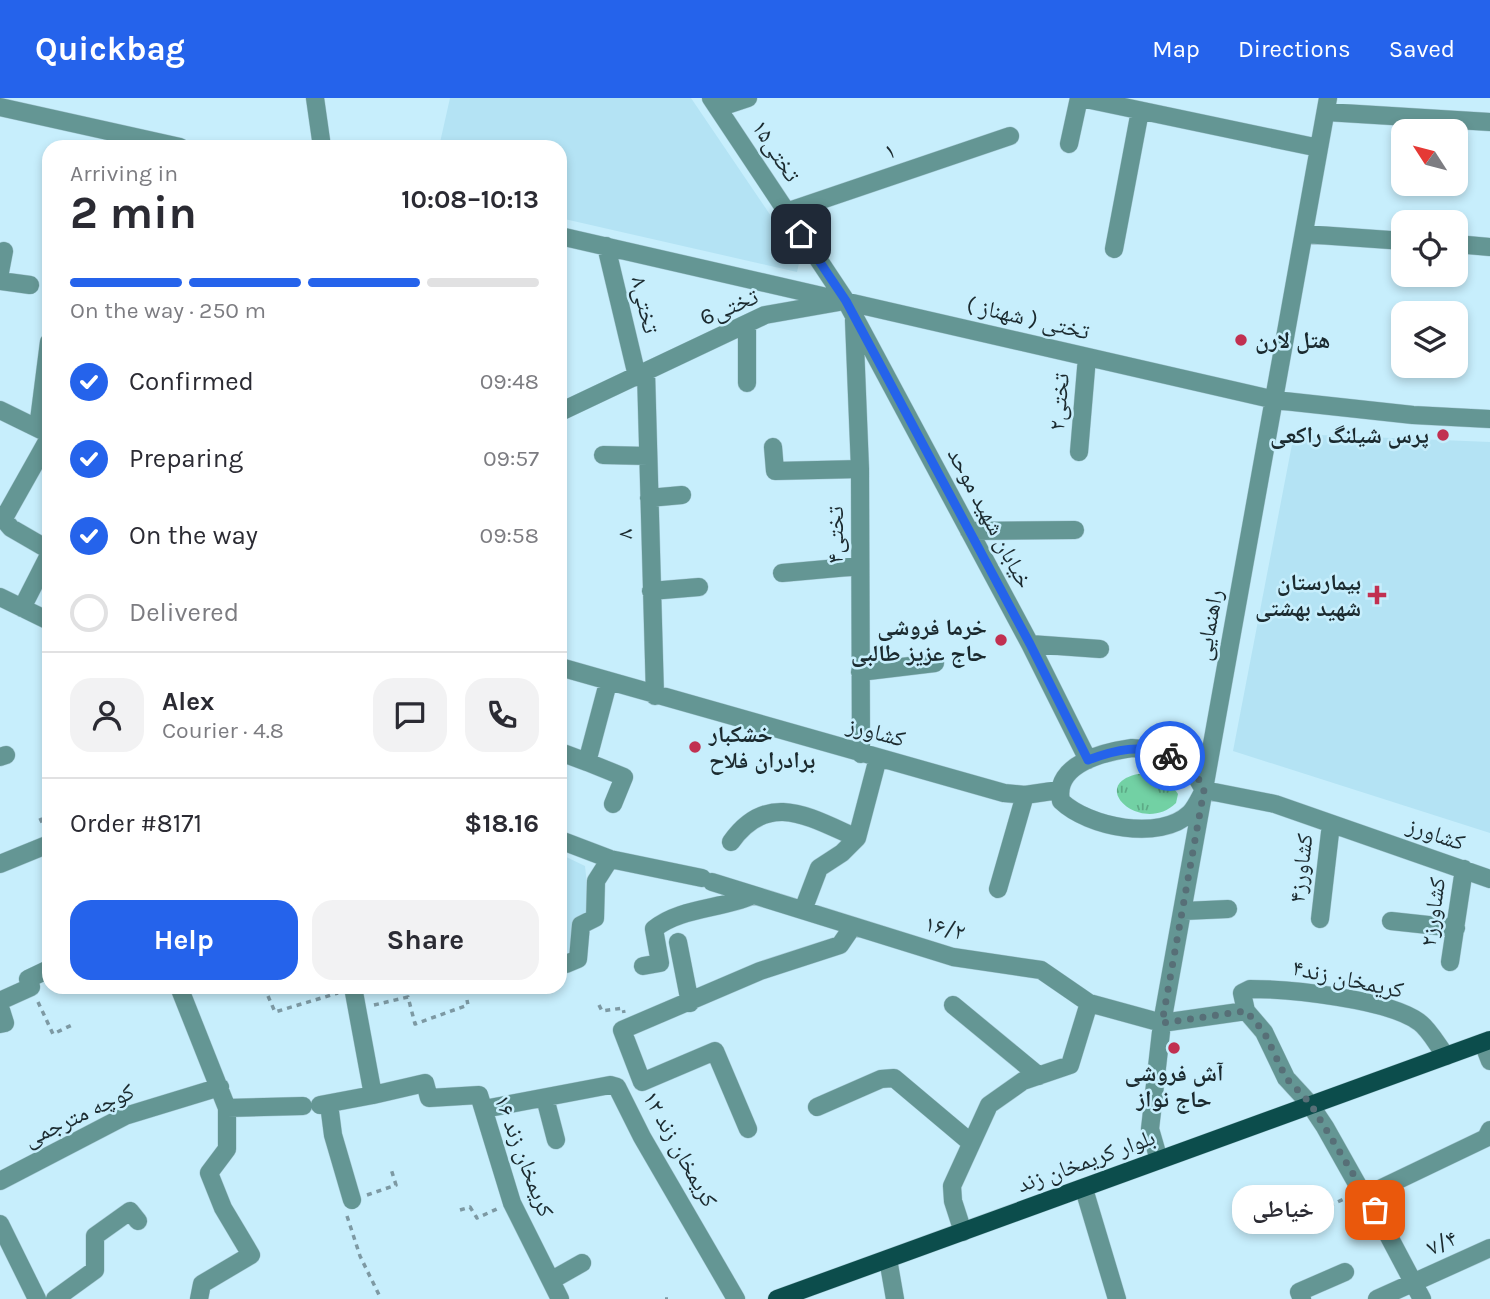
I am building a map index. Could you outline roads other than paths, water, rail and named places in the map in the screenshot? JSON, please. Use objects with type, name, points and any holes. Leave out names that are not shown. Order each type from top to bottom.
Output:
[{"type":"main road","name":"بلوار کریمخان زند","points":[[777,1299],[1084,1189],[1310,1103],[1486,1042]]},
{"type":"street","points":[[315,98],[321,140]]},
{"type":"street","points":[[715,103],[748,98]]},
{"type":"street","points":[[1069,144],[1080,98],[1319,148]]},
{"type":"street","name":"تختی۱۵","points":[[715,103],[850,309]]},
{"type":"street","points":[[1327,105],[1490,122]]},
{"type":"street","name":"راهنمایی","points":[[1159,1160],[1150,1129],[1162,1023],[1327,105]]},
{"type":"street","points":[[0,107],[148,140]]},
{"type":"street","points":[[1114,249],[1140,111]]},
{"type":"street","name":"۱","points":[[786,212],[1010,136]]},
{"type":"street","points":[[1304,234],[1391,240]]},
{"type":"street","name":"تختی ( شهناز )","points":[[567,238],[850,309],[1087,356],[1275,400],[1413,415],[1490,419]]},
{"type":"street","points":[[1468,245],[1490,247]]},
{"type":"street","name":"تختی۸","points":[[606,246],[641,374]]},
{"type":"street","points":[[0,272],[4,251]]},
{"type":"street","points":[[0,281],[30,285]]},
{"type":"street","name":"6تختی","points":[[567,409],[765,316],[850,309]]},
{"type":"street","name":"تختی۴","points":[[850,309],[860,469],[860,672],[870,756],[857,838]]},
{"type":"street","name":"خیابان شهید موحد","points":[[850,309],[1030,644],[1088,760]]},
{"type":"street","points":[[747,324],[747,383]]},
{"type":"street","name":"تختی۲","points":[[1079,452],[1087,356]]},
{"type":"street","name":"۸","points":[[641,374],[648,456],[655,696]]},
{"type":"street","points":[[0,410],[42,431]]},
{"type":"street","points":[[42,439],[2,516],[11,528],[42,548]]},
{"type":"street","points":[[773,447],[775,471],[860,469]]},
{"type":"street","points":[[603,455],[648,456]]},
{"type":"street","points":[[649,498],[682,495]]},
{"type":"street","points":[[969,531],[1075,530]]},
{"type":"street","points":[[782,573],[860,566]]},
{"type":"street","points":[[22,607],[42,567]]},
{"type":"street","points":[[651,591],[699,587]]},
{"type":"street","points":[[0,597],[42,617]]},
{"type":"street","points":[[1030,644],[1100,649]]},
{"type":"street","points":[[860,672],[935,663]]},
{"type":"street","name":"کشاورز","points":[[567,669],[607,683],[1004,793],[1025,795],[1059,790]]},
{"type":"street","points":[[587,762],[607,683]]},
{"type":"street","points":[[1132,748],[1162,752],[1196,774],[1204,790],[1190,813],[1176,822],[1159,827],[1138,828],[1085,817],[1061,801],[1059,790],[1062,779],[1088,760],[1132,748]]},
{"type":"street","points":[[567,754],[624,777],[613,804]]},
{"type":"street","name":"کشاورز","points":[[1204,790],[1275,804],[1490,879]]},
{"type":"street","points":[[998,889],[1025,795]]},
{"type":"street","points":[[732,842],[743,825],[764,812],[779,811],[812,818],[857,838],[819,867],[803,910]]},
{"type":"street","name":"کشاورز۴","points":[[1320,919],[1331,824]]},
{"type":"street","name":"۱۶/۲","points":[[567,843],[610,859],[707,880],[751,896],[953,957],[1041,970],[1089,1003],[1162,1023]]},
{"type":"street","points":[[0,864],[42,847]]},
{"type":"street","points":[[567,964],[578,959],[581,925],[595,918],[596,881],[610,859]]},
{"type":"street","name":"کشاورز۲","points":[[1450,962],[1464,869]]},
{"type":"street","points":[[643,966],[660,963],[654,929],[665,919],[732,904],[751,896]]},
{"type":"street","points":[[1184,911],[1228,909]]},
{"type":"street","points":[[1391,921],[1456,928]]},
{"type":"street","points":[[748,1129],[715,1051],[642,1082],[622,1030],[760,971],[840,945],[853,926]]},
{"type":"street","points":[[678,942],[690,1003]]},
{"type":"street","points":[[0,1024],[5,1023],[0,1004],[31,987],[28,979],[42,972]]},
{"type":"street","name":"کریمخان زند۴","points":[[1246,1011],[1242,993],[1250,989],[1310,992],[1360,1002],[1419,1022],[1446,1056]]},
{"type":"street","points":[[182,994],[226,1108],[227,1149],[209,1172],[223,1208],[251,1255],[202,1284],[199,1299]]},
{"type":"street","points":[[226,1108],[317,1105],[373,1095],[355,994]]},
{"type":"street","points":[[963,1232],[953,1201],[952,1186],[989,1105],[1023,1081],[1070,1065],[1089,1003]]},
{"type":"street","points":[[953,1005],[1039,1076]]},
{"type":"street","points":[[1162,1023],[1246,1011],[1264,1032],[1286,1078],[1310,1103],[1361,1191],[1367,1195],[1422,1299]]},
{"type":"street","points":[[1486,1042],[1490,1061]]},
{"type":"street","points":[[817,1107],[880,1079],[894,1078],[970,1142]]},
{"type":"street","name":"کریمخان زند ۱۶","points":[[373,1095],[425,1083],[429,1098],[479,1095],[512,1203],[561,1299]]},
{"type":"street","name":"کریمخان زند ۱۲","points":[[545,1098],[610,1085],[617,1087],[642,1138],[736,1299]]},
{"type":"street","name":"کوچه مترجمی","points":[[0,1181],[125,1116],[220,1087]]},
{"type":"street","points":[[484,1109],[545,1098],[556,1140]]},
{"type":"street","points":[[317,1105],[334,1135],[352,1200]]},
{"type":"street","points":[[1367,1195],[1486,1138],[1490,1130]]},
{"type":"street","points":[[1084,1189],[1117,1299]]},
{"type":"street","points":[[55,1299],[95,1270],[95,1236],[130,1211],[138,1221]]},
{"type":"street","points":[[2,1232],[37,1299]]},
{"type":"street","name":"۷/۴","points":[[1377,1299],[1490,1248]]},
{"type":"street","points":[[888,1259],[895,1299]]},
{"type":"street","points":[[552,1280],[582,1263]]},
{"type":"street","points":[[1302,1299],[1299,1292],[1345,1272]]},
{"type":"place","name":"هتل لارن","points":[[1241,340]]},
{"type":"place","name":"پرس شیلنگ راکعی","points":[[1443,435]]},
{"type":"place","name":"بیمارستان شهید بهشتی","points":[[1377,595]]},
{"type":"place","name":"خرما فروشی حاج عزیز طالبی","points":[[1001,640]]},
{"type":"place","name":"خشکبار برادران فلاح","points":[[695,747]]},
{"type":"place","name":"آش فروشی حاج نواز","points":[[1174,1048]]},
{"type":"place","name":"خیاطی","points":[[1375,1210]]}]
